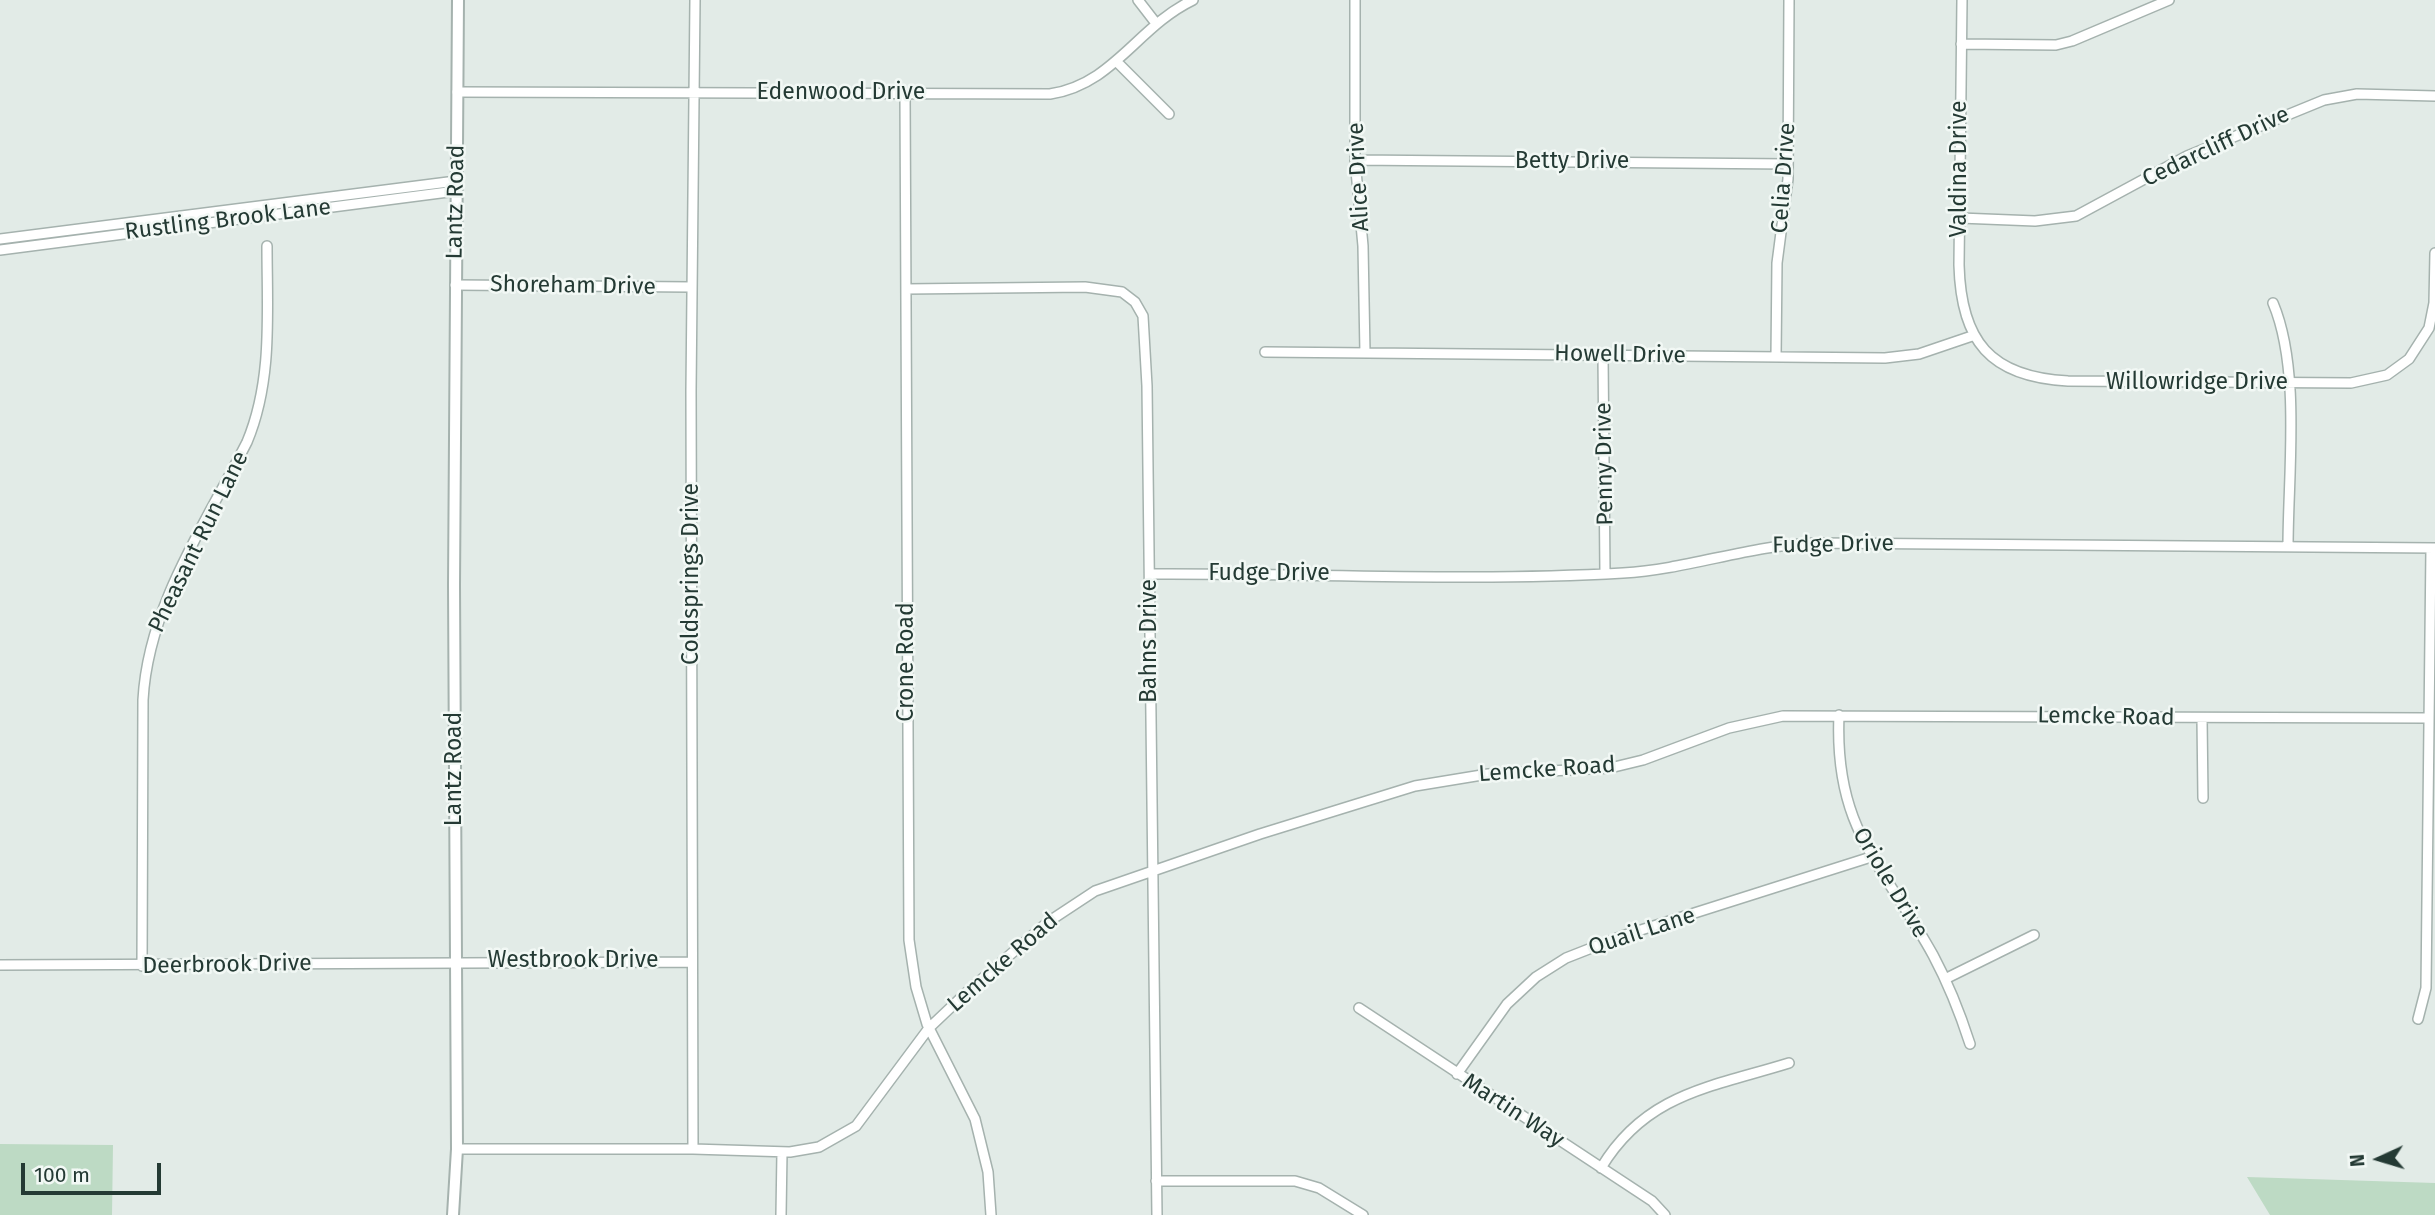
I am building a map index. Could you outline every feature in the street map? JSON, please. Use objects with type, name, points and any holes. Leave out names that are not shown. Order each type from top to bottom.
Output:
[{"type":"street","name":"Lantz Road","points":[[453,1215],[457,1149],[455,285],[458,0]]},
{"type":"street","name":"Coldsprings Drive","points":[[693,1149],[691,287],[695,0]]},
{"type":"street","points":[[1138,0],[1155,22]]},
{"type":"street","name":"Edenwood Drive","points":[[457,92],[1050,94],[1090,82],[1116,61],[1155,22],[1192,0]]},
{"type":"street","name":"Alice Drive","points":[[1356,0],[1355,160],[1363,246],[1364,353]]},
{"type":"street","name":"Celia Drive","points":[[1776,357],[1777,263],[1788,164],[1789,0]]},
{"type":"street","name":"Valdina Drive","points":[[1962,0],[1960,279],[1972,336]]},
{"type":"street","points":[[1961,44],[2056,45],[2072,41],[2169,0]]},
{"type":"street","points":[[1116,61],[1169,114]]},
{"type":"street","name":"Crone Road","points":[[905,94],[907,912],[916,988],[929,1028],[975,1119],[988,1172],[991,1215]]},
{"type":"street","name":"Cedarcliff Drive","points":[[1960,218],[2035,221],[2076,216],[2186,156],[2324,100],[2357,94],[2435,96]]},
{"type":"street","name":"Betty Drive","points":[[1355,160],[1788,164]]},
{"type":"street","name":"Rustling Brook Lane","points":[[0,239],[456,186]]},
{"type":"street","name":"Rustling Brook Lane","points":[[0,250],[456,186]]},
{"type":"street","name":"Pheasant Run Lane","points":[[142,966],[143,699],[146,661],[166,601],[247,442],[258,414],[267,356],[267,246]]},
{"type":"street","name":"Willowridge Drive","points":[[1972,336],[1983,350],[2004,366],[2045,380],[2351,383],[2372,379],[2399,368],[2423,341],[2434,312],[2435,253]]},
{"type":"street","name":"Shoreham Drive","points":[[455,285],[691,287]]},
{"type":"street","name":"Bahns Drive","points":[[906,289],[1085,286],[1116,290],[1135,302],[1143,316],[1150,574],[1157,1215]]},
{"type":"street","points":[[2273,303],[2285,338],[2289,383],[2288,547]]},
{"type":"street","name":"Howell Drive","points":[[1265,352],[1908,356],[1972,336]]},
{"type":"street","name":"Penny Drive","points":[[1603,355],[1605,573]]},
{"type":"street","name":"Fudge Drive","points":[[1150,574],[1605,573],[1662,569],[1779,544],[2433,548]]},
{"type":"street","points":[[2418,1019],[2426,988],[2428,718],[2433,548]]},
{"type":"street","name":"Oriole Drive","points":[[1839,715],[1838,754],[1843,790],[1853,823],[1945,979],[1970,1044]]},
{"type":"street","name":"Lemcke Road","points":[[782,1152],[819,1147],[856,1126],[929,1028],[1013,952],[1070,906],[1095,891],[1343,807],[1435,781],[1488,774],[1611,768],[1643,760],[1741,724],[1783,716],[2428,718]]},
{"type":"street","points":[[2202,718],[2203,798]]},
{"type":"street","name":"Quail Lane","points":[[1457,1074],[1507,1004],[1536,977],[1566,958],[1622,936],[1871,857]]},
{"type":"street","points":[[1945,979],[2034,935]]},
{"type":"street","name":"Deerbrook Drive","points":[[0,965],[142,966],[455,961]]},
{"type":"street","name":"Westbrook Drive","points":[[455,961],[692,962]]},
{"type":"street","name":"Martin Way","points":[[1359,1008],[1651,1201],[1665,1215]]},
{"type":"street","points":[[1601,1168],[1627,1130],[1661,1105],[1789,1063]]},
{"type":"street","points":[[457,1149],[693,1149],[782,1152],[781,1215]]},
{"type":"street","points":[[1156,1181],[1295,1181],[1320,1188],[1363,1215]]},
{"type":"green space","points":[[0,1144],[113,1145],[112,1215],[0,1215]]},
{"type":"green space","points":[[2247,1177],[2435,1183],[2435,1215],[2270,1215]]}]
